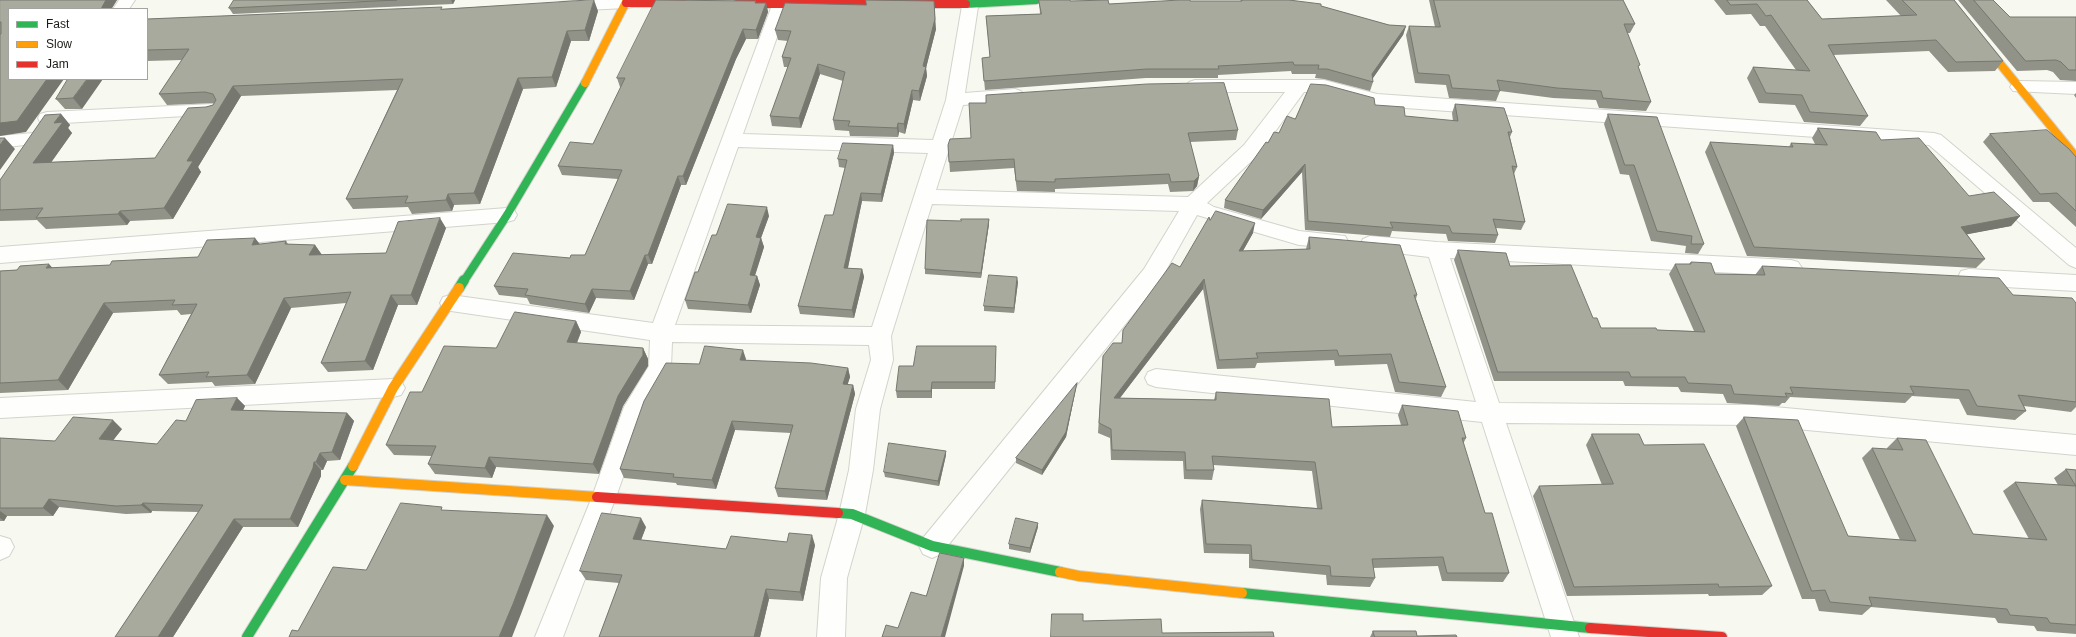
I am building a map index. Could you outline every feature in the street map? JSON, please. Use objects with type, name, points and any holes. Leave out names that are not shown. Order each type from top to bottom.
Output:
[{"type":"street","points":[[727,4],[782,2],[971,2],[1036,0]]},
{"type":"street","points":[[1948,0],[2076,157]]},
{"type":"street","points":[[547,7],[627,2],[696,4]]},
{"type":"street","points":[[246,637],[345,480],[393,388],[451,303],[507,215],[588,78],[627,2]]},
{"type":"street","points":[[548,637],[604,497],[636,406],[660,367],[661,333],[782,2]]},
{"type":"street","points":[[831,637],[834,578],[852,514],[861,470],[868,409],[882,360],[880,336],[955,100],[971,2]]},
{"type":"street","points":[[1176,86],[1324,86],[1376,100],[1934,139],[2076,260]]},
{"type":"street","points":[[932,546],[1152,275],[1193,204],[1251,150],[1299,86]]},
{"type":"street","points":[[2019,87],[2076,88]]},
{"type":"street","points":[[955,100],[1035,94]]},
{"type":"street","points":[[21,157],[60,98]]},
{"type":"street","points":[[47,118],[213,110]]},
{"type":"street","points":[[0,142],[34,139]]},
{"type":"street","points":[[732,140],[940,147]]},
{"type":"street","points":[[924,198],[1193,204],[1208,212],[1299,238],[1437,250],[1808,269]]},
{"type":"street","points":[[0,255],[507,215]]},
{"type":"street","points":[[1437,250],[1563,631]]},
{"type":"street","points":[[1950,276],[2076,283]]},
{"type":"street","points":[[451,303],[661,333],[880,336]]},
{"type":"street","points":[[1156,378],[1491,413],[1753,416],[2076,445]]},
{"type":"street","points":[[0,408],[393,388]]},
{"type":"street","points":[[345,480],[852,514],[932,546],[1080,576],[1563,631],[1722,637]]},
{"type":"building","points":[[0,0],[106,0],[102,8],[8,8],[8,80],[46,80],[17,121],[0,123]]},
{"type":"building","points":[[234,0],[397,0],[229,8]]},
{"type":"building","points":[[594,0],[585,30],[567,31],[552,77],[518,78],[474,193],[448,194],[446,200],[405,203],[408,196],[346,199],[403,79],[233,86],[187,161],[193,161],[164,208],[120,211],[118,214],[36,218],[43,208],[0,210],[0,180],[45,115],[61,114],[54,123],[63,122],[33,163],[155,158],[188,108],[213,105],[216,100],[213,94],[205,92],[159,94],[189,49],[148,50],[148,19],[442,7],[441,9]]},
{"type":"building","points":[[656,0],[756,1],[755,3],[766,3],[756,30],[743,29],[683,176],[678,176],[648,255],[645,255],[630,291],[592,289],[585,304],[525,295],[528,289],[494,286],[513,253],[570,258],[571,255],[585,255],[622,170],[558,166],[570,142],[593,144],[625,78],[617,78]]},
{"type":"building","points":[[866,0],[934,1],[935,19],[923,66],[926,67],[919,91],[912,90],[904,124],[898,123],[897,128],[848,126],[850,121],[833,120],[845,72],[818,64],[799,118],[770,116],[791,58],[782,57],[791,31],[775,30],[785,3],[866,5]]},
{"type":"building","points":[[1039,0],[1108,0],[1109,4],[1180,0],[1289,0],[1321,4],[1321,6],[1389,25],[1406,26],[1372,74],[1373,82],[1327,69],[1318,69],[1319,65],[1294,65],[1293,62],[1218,66],[1219,69],[1147,69],[984,81],[982,58],[990,57],[986,16],[1041,14]]},
{"type":"building","points":[[1434,0],[1623,0],[1635,24],[1624,24],[1640,65],[1638,66],[1651,102],[1603,98],[1601,91],[1557,88],[1497,80],[1500,91],[1452,88],[1449,75],[1418,73],[1409,26],[1440,27]]},
{"type":"building","points":[[1727,0],[1807,0],[1822,19],[1917,15],[1902,0],[1954,0],[2003,61],[1956,62],[1936,40],[1828,45],[1868,116],[1810,112],[1802,95],[1766,93],[1753,67],[1810,71],[1771,15],[1766,16],[1757,4],[1731,5]]},
{"type":"building","points":[[1974,0],[1993,0],[2010,17],[2076,17],[2076,70],[2069,70],[2061,62],[2056,60],[2026,61]]},
{"type":"building","points":[[67,80],[86,80],[73,98],[56,99]]},
{"type":"building","points":[[1224,83],[1238,130],[1188,133],[1199,176],[1194,181],[1171,182],[1169,174],[1055,179],[1055,182],[1016,181],[1014,159],[949,162],[948,145],[950,139],[971,138],[969,103],[986,103],[986,95],[1147,84]]},
{"type":"building","points":[[1311,84],[1326,85],[1374,98],[1375,105],[1404,107],[1405,116],[1458,121],[1455,104],[1504,108],[1512,132],[1508,132],[1517,167],[1512,166],[1525,222],[1493,219],[1498,235],[1452,233],[1449,226],[1390,222],[1393,228],[1308,221],[1305,164],[1263,210],[1225,200],[1266,142],[1268,143],[1274,132],[1279,133],[1287,116],[1295,119]]},
{"type":"building","points":[[1608,114],[1657,117],[1704,244],[1691,244],[1692,236],[1657,231],[1634,165],[1625,165]]},
{"type":"building","points":[[1818,128],[1876,132],[1881,140],[1919,138],[1969,196],[1994,192],[2020,216],[1961,227],[1985,259],[1754,247],[1710,142],[1793,147],[1791,143],[1827,145]]},
{"type":"building","points":[[2047,130],[2076,157],[2076,211],[2057,193],[2040,194],[1990,134]]},
{"type":"building","points":[[0,138],[5,138],[0,145]]},
{"type":"building","points":[[843,143],[893,145],[881,194],[861,193],[844,268],[862,269],[852,310],[798,306],[825,215],[833,215],[847,160],[838,159]]},
{"type":"building","points":[[728,204],[767,207],[756,237],[761,238],[750,275],[757,276],[748,305],[685,300],[695,272],[698,272],[712,235],[716,235]]},
{"type":"building","points":[[1216,211],[1255,223],[1239,251],[1310,249],[1309,237],[1400,245],[1417,295],[1414,295],[1446,387],[1399,382],[1391,354],[1339,356],[1337,350],[1256,353],[1258,358],[1219,360],[1204,279],[1114,398],[1216,400],[1216,392],[1329,399],[1332,427],[1408,425],[1402,405],[1458,411],[1466,438],[1462,438],[1485,513],[1492,513],[1509,573],[1447,573],[1443,557],[1372,559],[1375,578],[1331,576],[1330,566],[1252,560],[1251,545],[1206,544],[1202,500],[1322,509],[1315,462],[1212,456],[1214,470],[1186,470],[1185,452],[1112,450],[1111,429],[1099,423],[1103,356],[1113,343],[1122,343],[1123,330],[1172,263],[1180,267],[1209,217],[1210,220]]},
{"type":"building","points":[[440,218],[411,295],[391,295],[365,361],[321,363],[351,292],[284,298],[247,375],[206,377],[209,372],[159,375],[197,304],[172,305],[175,300],[104,303],[58,380],[0,383],[0,271],[17,270],[20,266],[49,264],[46,268],[110,265],[112,261],[198,257],[207,240],[255,238],[252,245],[286,241],[285,244],[315,245],[309,255],[386,253],[398,222]]},
{"type":"building","points":[[961,219],[989,219],[981,273],[925,269],[927,220],[961,221]]},
{"type":"building","points":[[1458,250],[1506,253],[1510,266],[1571,265],[1593,318],[1597,318],[1601,328],[1656,328],[1657,330],[1705,332],[1675,264],[1691,264],[1691,262],[1711,263],[1715,274],[1765,275],[1762,266],[1999,278],[2013,295],[2072,298],[2076,303],[2076,402],[2018,395],[2026,411],[1977,406],[1969,390],[1910,386],[1914,394],[1790,387],[1793,394],[1785,393],[1787,397],[1734,394],[1731,385],[1688,383],[1685,377],[1631,377],[1629,372],[1498,372]]},
{"type":"building","points":[[989,275],[1017,277],[1014,308],[984,306]]},
{"type":"building","points":[[515,312],[576,321],[567,342],[643,348],[643,355],[618,396],[593,464],[489,457],[485,468],[428,464],[436,446],[386,445],[410,392],[422,392],[444,346],[496,348]]},
{"type":"building","points":[[705,346],[743,350],[740,360],[811,363],[848,368],[843,384],[853,385],[825,491],[775,488],[793,425],[732,421],[712,480],[673,477],[674,474],[620,469],[644,401],[666,363],[699,364]]},
{"type":"building","points":[[917,346],[996,346],[995,382],[932,382],[931,391],[896,391],[899,366],[913,366]]},
{"type":"building","points":[[1077,383],[1066,432],[1042,470],[1016,458]]},
{"type":"building","points":[[237,398],[231,410],[347,413],[332,452],[320,453],[316,462],[314,462],[313,468],[290,519],[234,519],[158,637],[115,637],[203,505],[143,503],[141,505],[116,506],[49,499],[43,508],[0,508],[0,438],[55,441],[73,417],[113,420],[99,439],[157,444],[176,420],[186,421],[196,400]]},
{"type":"building","points":[[1744,417],[1798,420],[1848,536],[1916,541],[1872,448],[1903,450],[1897,438],[1926,440],[1973,534],[2047,540],[2015,482],[2076,486],[2076,625],[2050,623],[2047,618],[2010,615],[2007,609],[1869,597],[1872,606],[1830,602],[1825,590],[1812,591]]},
{"type":"building","points":[[1592,434],[1639,434],[1644,445],[1704,444],[1772,586],[1719,587],[1718,584],[1574,587],[1539,486],[1613,484]]},
{"type":"building","points":[[889,443],[946,451],[938,481],[884,472]]},
{"type":"building","points":[[2066,469],[2076,470],[2076,486]]},
{"type":"building","points":[[401,503],[442,507],[441,510],[547,515],[499,637],[289,637],[292,630],[298,631],[333,567],[366,570]]},
{"type":"building","points":[[602,513],[641,518],[633,539],[726,549],[731,536],[787,542],[789,533],[812,535],[800,592],[766,589],[754,637],[599,637],[622,575],[580,571]]},
{"type":"building","points":[[1016,518],[1038,523],[1030,548],[1009,544]]},
{"type":"building","points":[[940,553],[964,558],[941,637],[882,637],[886,625],[898,628],[911,592],[926,596]]},
{"type":"building","points":[[1052,614],[1083,614],[1083,621],[1161,619],[1162,633],[1273,632],[1274,637],[1051,637]]},
{"type":"building","points":[[1373,631],[1416,631],[1417,636],[1456,635],[1457,637],[1375,637]]},
{"type":"traffic: fast","points":[[966,4],[1036,0]]},
{"type":"traffic: fast","points":[[459,288],[507,215],[585,83]]},
{"type":"traffic: fast","points":[[247,637],[353,466]]},
{"type":"traffic: fast","points":[[838,513],[852,514],[932,546],[1060,572]]},
{"type":"traffic: fast","points":[[1242,593],[1590,628]]},
{"type":"traffic: slow","points":[[585,83],[627,0]]},
{"type":"traffic: slow","points":[[1948,0],[2076,157]]},
{"type":"traffic: slow","points":[[353,466],[393,388],[459,288]]},
{"type":"traffic: slow","points":[[345,480],[597,497]]},
{"type":"traffic: slow","points":[[1060,572],[1079,576],[1242,593]]},
{"type":"traffic: jam","points":[[626,3],[683,3]]},
{"type":"traffic: jam","points":[[737,4],[966,4]]},
{"type":"traffic: jam","points":[[597,497],[838,513]]},
{"type":"traffic: jam","points":[[1590,628],[1722,637]]}]
